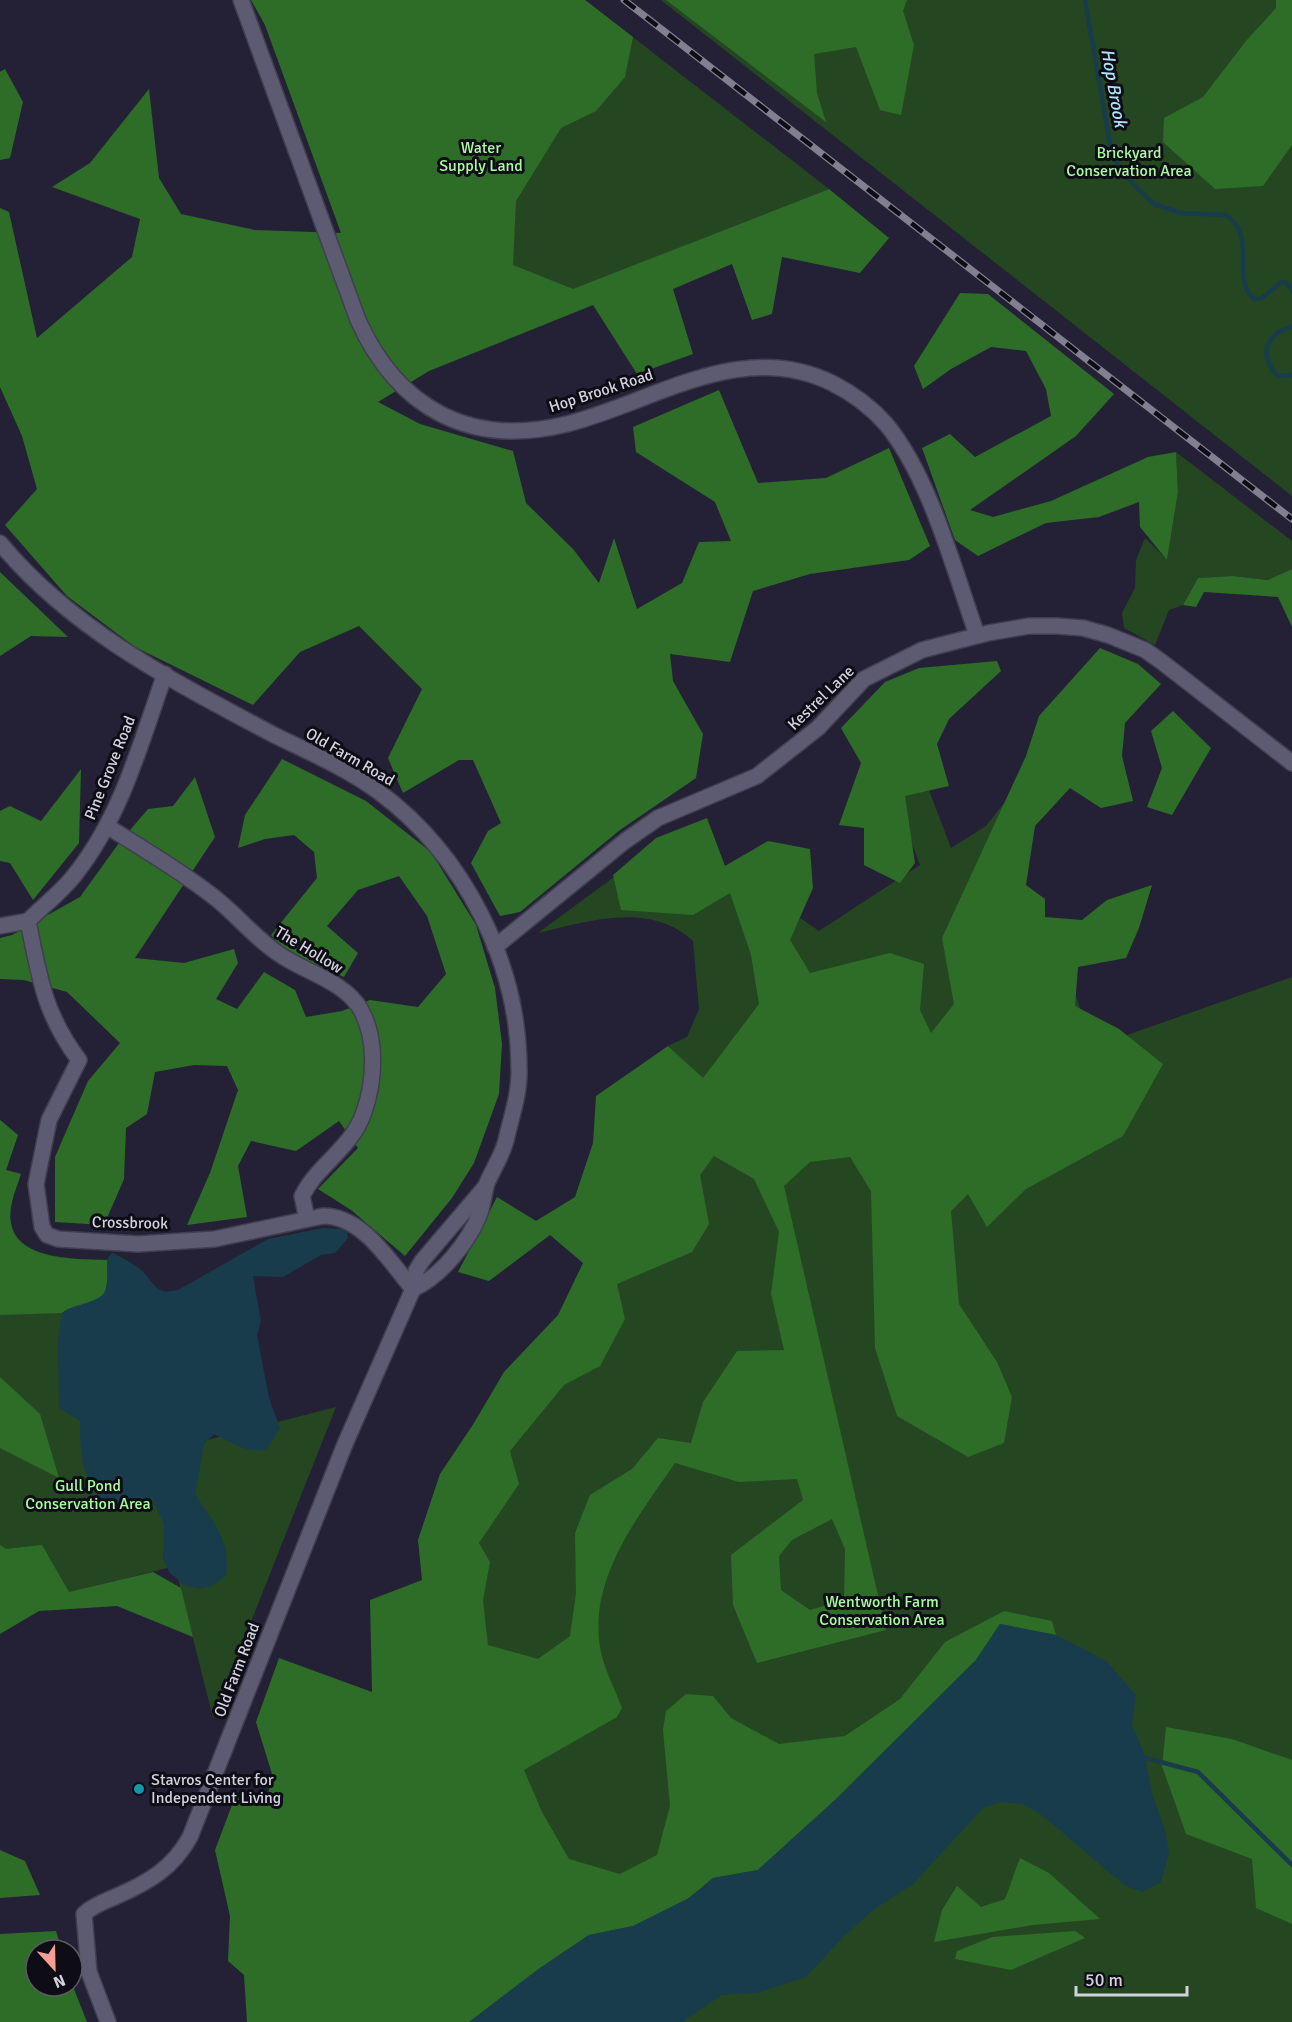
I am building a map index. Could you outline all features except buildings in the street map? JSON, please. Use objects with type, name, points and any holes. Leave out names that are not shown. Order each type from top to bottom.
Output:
[{"type":"street","name":"Hop Brook Road","points":[[241,0],[358,320],[381,362],[417,401],[440,415],[465,425],[491,431],[516,431],[567,424],[700,378],[738,369],[779,368],[824,379],[866,405],[886,424],[900,444],[923,487],[978,635]]},
{"type":"street","name":"Old Farm Road","points":[[0,543],[45,591],[75,617],[117,647],[378,791],[418,827],[450,864],[468,891],[495,947],[510,998],[520,1071],[505,1146],[487,1185],[476,1221],[442,1271],[429,1282],[413,1289]]},
{"type":"street","name":"Kestrel Lane","points":[[495,947],[625,841],[658,818],[757,776],[781,760],[818,728],[864,679],[922,650],[978,635],[1029,626],[1057,626],[1083,628],[1128,642],[1162,662],[1292,763]]},
{"type":"street","name":"Pine Grove Road","points":[[28,921],[76,873],[107,826],[128,779],[165,674]]},
{"type":"street","name":"The Hollow","points":[[107,826],[210,894],[261,941],[281,956],[324,978],[360,1008],[368,1026],[371,1046],[371,1078],[366,1105],[354,1134],[302,1196],[307,1219]]},
{"type":"street","points":[[0,926],[28,921]]},
{"type":"street","name":"Crossbrook","points":[[28,921],[45,1000],[79,1060],[49,1120],[36,1184],[39,1218],[47,1235],[58,1239],[138,1244],[215,1239],[307,1219],[338,1216],[367,1235],[413,1289]]},
{"type":"street","name":"Old Farm Road","points":[[108,2022],[89,1972],[84,1914],[164,1870],[182,1852],[190,1837],[345,1444],[413,1289],[416,1271],[487,1185]]},
{"type":"green space","points":[[251,0],[585,0],[633,37],[625,77],[596,111],[561,128],[516,201],[513,265],[573,289],[829,189],[889,238],[860,273],[782,257],[772,314],[752,320],[732,264],[673,289],[693,354],[637,374],[593,305],[429,371],[378,402],[420,424],[513,451],[526,503],[573,549],[599,583],[614,538],[637,609],[682,583],[699,542],[731,541],[715,502],[636,452],[633,427],[719,390],[758,483],[826,478],[889,448],[930,546],[909,560],[810,574],[753,591],[730,662],[670,654],[673,681],[703,734],[696,778],[620,830],[520,912],[500,916],[471,863],[488,831],[501,823],[473,760],[459,760],[403,793],[388,758],[422,689],[359,626],[300,652],[253,705],[135,647],[67,596],[5,525],[37,489],[22,436],[0,387],[0,208],[9,212],[37,338],[132,257],[140,219],[52,187],[90,163],[149,89],[159,178],[181,214],[255,230],[341,233],[265,25]]},
{"type":"green space","name":"Water Supply Land","points":[[256,0],[585,0],[829,189],[399,358],[357,274]]},
{"type":"green space","name":"Brickyard Conservation Area","points":[[661,0],[1292,0],[1292,496]]},
{"type":"green space","points":[[666,0],[907,0],[903,11],[914,45],[901,115],[880,110],[856,47],[814,54],[817,93],[826,122]]},
{"type":"green space","points":[[1276,0],[1292,0],[1292,145],[1263,186],[1215,189],[1163,142],[1164,118],[1203,97],[1246,41],[1276,8]]},
{"type":"green space","points":[[5,69],[23,102],[10,158],[0,160],[0,72]]},
{"type":"green space","points":[[960,293],[988,294],[1114,394],[1076,436],[970,510],[993,517],[1051,501],[1148,457],[1176,452],[1178,492],[1167,560],[1140,527],[1139,502],[1099,517],[1046,523],[978,556],[955,540],[922,448],[950,434],[975,457],[1051,416],[1046,389],[1026,351],[991,347],[951,369],[923,389],[914,366]]},
{"type":"green space","points":[[1176,452],[1292,541],[1292,569],[1268,580],[1233,576],[1198,578],[1183,605],[1169,610],[1155,645],[1124,628],[1122,613],[1135,588],[1136,560],[1145,538],[1167,559],[1178,492]]},
{"type":"green space","points":[[1292,569],[1292,627],[1278,597],[1204,592],[1196,607],[1183,605],[1198,578],[1233,576],[1268,580]]},
{"type":"green space","points":[[0,572],[68,637],[31,636],[0,656]]},
{"type":"green space","points":[[1100,648],[1138,664],[1161,684],[1125,723],[1122,756],[1133,801],[1101,808],[1070,788],[1035,826],[1026,885],[1045,899],[1045,917],[1082,920],[1107,900],[1152,885],[1139,928],[1126,958],[1078,967],[1075,1006],[1119,1029],[1163,1064],[1123,1136],[1026,1189],[987,1227],[968,1194],[951,1211],[959,1304],[997,1362],[1012,1397],[1004,1443],[968,1457],[897,1416],[875,1348],[871,1191],[850,1157],[810,1162],[784,1186],[886,1630],[757,1663],[733,1605],[731,1555],[803,1500],[797,1479],[739,1482],[675,1463],[632,1526],[609,1572],[602,1596],[599,1621],[600,1647],[606,1670],[622,1708],[617,1717],[524,1770],[542,1812],[569,1859],[620,1874],[657,1855],[670,1806],[663,1730],[666,1711],[686,1694],[713,1696],[731,1718],[779,1744],[845,1736],[900,1699],[945,1642],[1004,1611],[1052,1621],[1056,1635],[1000,1624],[976,1660],[835,1800],[758,1870],[713,1878],[689,1898],[633,1926],[589,1935],[540,1968],[469,2022],[247,2022],[244,1975],[228,1961],[230,1916],[215,1850],[235,1797],[268,1796],[272,1774],[256,1722],[279,1658],[372,1692],[370,1600],[422,1580],[418,1540],[440,1474],[504,1372],[558,1315],[583,1263],[550,1235],[489,1281],[458,1272],[497,1197],[536,1221],[575,1197],[593,1143],[596,1096],[668,1046],[703,1078],[759,1004],[751,955],[730,893],[693,915],[621,910],[613,875],[656,838],[707,818],[725,866],[768,841],[810,849],[813,888],[790,940],[810,973],[890,953],[924,964],[920,1010],[931,1033],[954,1004],[942,938],[1026,756],[1039,716]],"holes":[[[714,1156],[754,1179],[779,1232],[771,1294],[784,1350],[737,1351],[703,1402],[691,1443],[658,1438],[632,1469],[590,1495],[575,1533],[576,1593],[570,1636],[538,1659],[488,1645],[483,1600],[490,1562],[479,1543],[519,1484],[510,1451],[564,1385],[600,1366],[625,1319],[617,1284],[692,1252],[709,1224],[700,1175]],[[832,1519],[845,1549],[844,1600],[810,1610],[781,1590],[779,1556],[792,1540]]]},
{"type":"green space","name":"Wentworth Farm Conservation Area","points":[[1116,660],[975,895],[1064,961],[1093,1047],[1292,977],[1292,2022],[412,2022],[376,1701],[513,1384],[587,1327],[689,1066],[668,1046],[687,1037],[699,1009],[693,941],[676,929],[658,921],[618,918],[538,933],[675,832],[819,931],[920,865],[863,709],[890,688],[951,848],[986,826]]},
{"type":"green space","points":[[997,661],[1001,671],[949,719],[937,744],[949,786],[905,796],[915,863],[900,883],[864,865],[864,828],[839,825],[861,763],[841,728],[885,682],[919,668]]},
{"type":"green space","points":[[1173,711],[1211,748],[1172,815],[1147,807],[1162,768],[1151,731]]},
{"type":"green space","points":[[282,759],[366,801],[431,852],[476,925],[495,988],[502,1044],[499,1094],[474,1163],[452,1198],[405,1256],[351,1210],[318,1189],[358,1148],[339,1121],[296,1151],[251,1141],[238,1166],[247,1217],[187,1225],[210,1173],[238,1090],[227,1066],[194,1065],[155,1072],[147,1114],[126,1128],[124,1179],[104,1225],[55,1222],[55,1157],[88,1081],[120,1043],[67,992],[24,980],[0,979],[0,938],[12,935],[80,897],[119,843],[148,809],[173,806],[195,777],[215,837],[135,958],[184,963],[234,949],[238,963],[216,999],[237,1009],[264,972],[295,990],[306,1017],[342,1011],[370,1000],[418,1007],[446,974],[427,916],[399,876],[358,890],[327,926],[358,953],[344,977],[285,951],[271,935],[317,878],[314,852],[294,835],[265,839],[238,848],[245,815]]},
{"type":"green space","points":[[81,769],[79,843],[33,900],[10,863],[0,861],[0,811],[10,806],[41,821]]},
{"type":"green space","name":"Gull Pond Conservation Area","points":[[0,1120],[18,1135],[6,1170],[21,1174],[10,1212],[11,1224],[17,1237],[27,1246],[56,1256],[118,1260],[164,1451],[336,1407],[213,1718],[175,1566],[36,1601],[0,1622]]},
{"type":"green space","points":[[0,1120],[18,1135],[6,1170],[21,1174],[11,1211],[11,1223],[16,1235],[24,1245],[50,1255],[107,1260],[107,1287],[98,1299],[62,1313],[0,1315]]},
{"type":"green space","points":[[0,1377],[40,1414],[59,1478],[0,1448]]},
{"type":"green space","points":[[0,1545],[6,1549],[42,1545],[69,1592],[153,1572],[181,1588],[193,1637],[117,1606],[39,1611],[0,1634]]},
{"type":"green space","points":[[1166,1727],[1232,1739],[1292,1760],[1292,1924],[1256,1908],[1252,1859],[1186,1834],[1162,1766]]},
{"type":"green space","points":[[0,1850],[25,1861],[40,1895],[0,1898]]},
{"type":"green space","points":[[1020,1858],[1049,1873],[1100,1919],[1033,1925],[934,1942],[942,1910],[957,1886],[981,1907],[1005,1899]]},
{"type":"green space","points":[[56,1931],[58,1938],[24,1938],[24,1998],[78,1998],[87,2022],[0,2022],[0,1934]]},
{"type":"green space","points":[[1075,1931],[1085,1938],[1011,1970],[955,1959],[957,1951],[992,1937]]},
{"type":"water","points":[[323,1228],[341,1229],[347,1232],[348,1238],[335,1253],[321,1255],[283,1277],[253,1276],[261,1321],[257,1335],[269,1398],[280,1428],[267,1449],[247,1449],[214,1434],[204,1444],[195,1494],[223,1541],[227,1563],[226,1576],[212,1586],[199,1589],[184,1585],[169,1572],[163,1558],[164,1524],[152,1499],[114,1503],[103,1499],[89,1481],[82,1457],[80,1421],[59,1408],[58,1340],[62,1313],[94,1300],[104,1293],[107,1281],[107,1259],[112,1253],[139,1268],[160,1290],[172,1291],[178,1290],[268,1239]]},
{"type":"water","points":[[1000,1624],[1056,1635],[1106,1661],[1136,1695],[1132,1724],[1145,1756],[1152,1794],[1165,1830],[1169,1853],[1161,1882],[1142,1892],[1124,1885],[1043,1816],[1023,1804],[1000,1802],[983,1808],[913,1884],[876,1908],[845,1935],[806,1977],[757,1993],[722,1995],[682,2022],[469,2022],[540,1968],[589,1935],[633,1926],[689,1898],[713,1878],[758,1870],[835,1800],[976,1660]]},
{"type":"waterway","name":"Hop Brook","points":[[1085,0],[1112,156],[1130,181],[1154,204],[1181,213],[1226,215],[1236,224],[1243,246],[1244,280],[1247,290],[1254,299],[1262,298],[1281,282],[1287,283],[1292,291]]},
{"type":"waterway","name":"Hop Brook","points":[[1292,327],[1276,334],[1268,346],[1267,353],[1268,361],[1278,376],[1292,375]]},
{"type":"waterway","points":[[1142,1757],[1198,1772],[1292,1865]]},
{"type":"railway","points":[[624,0],[1292,519]]},
{"type":"place","name":"Stavros Center for Independent Living","points":[[139,1789]]}]
